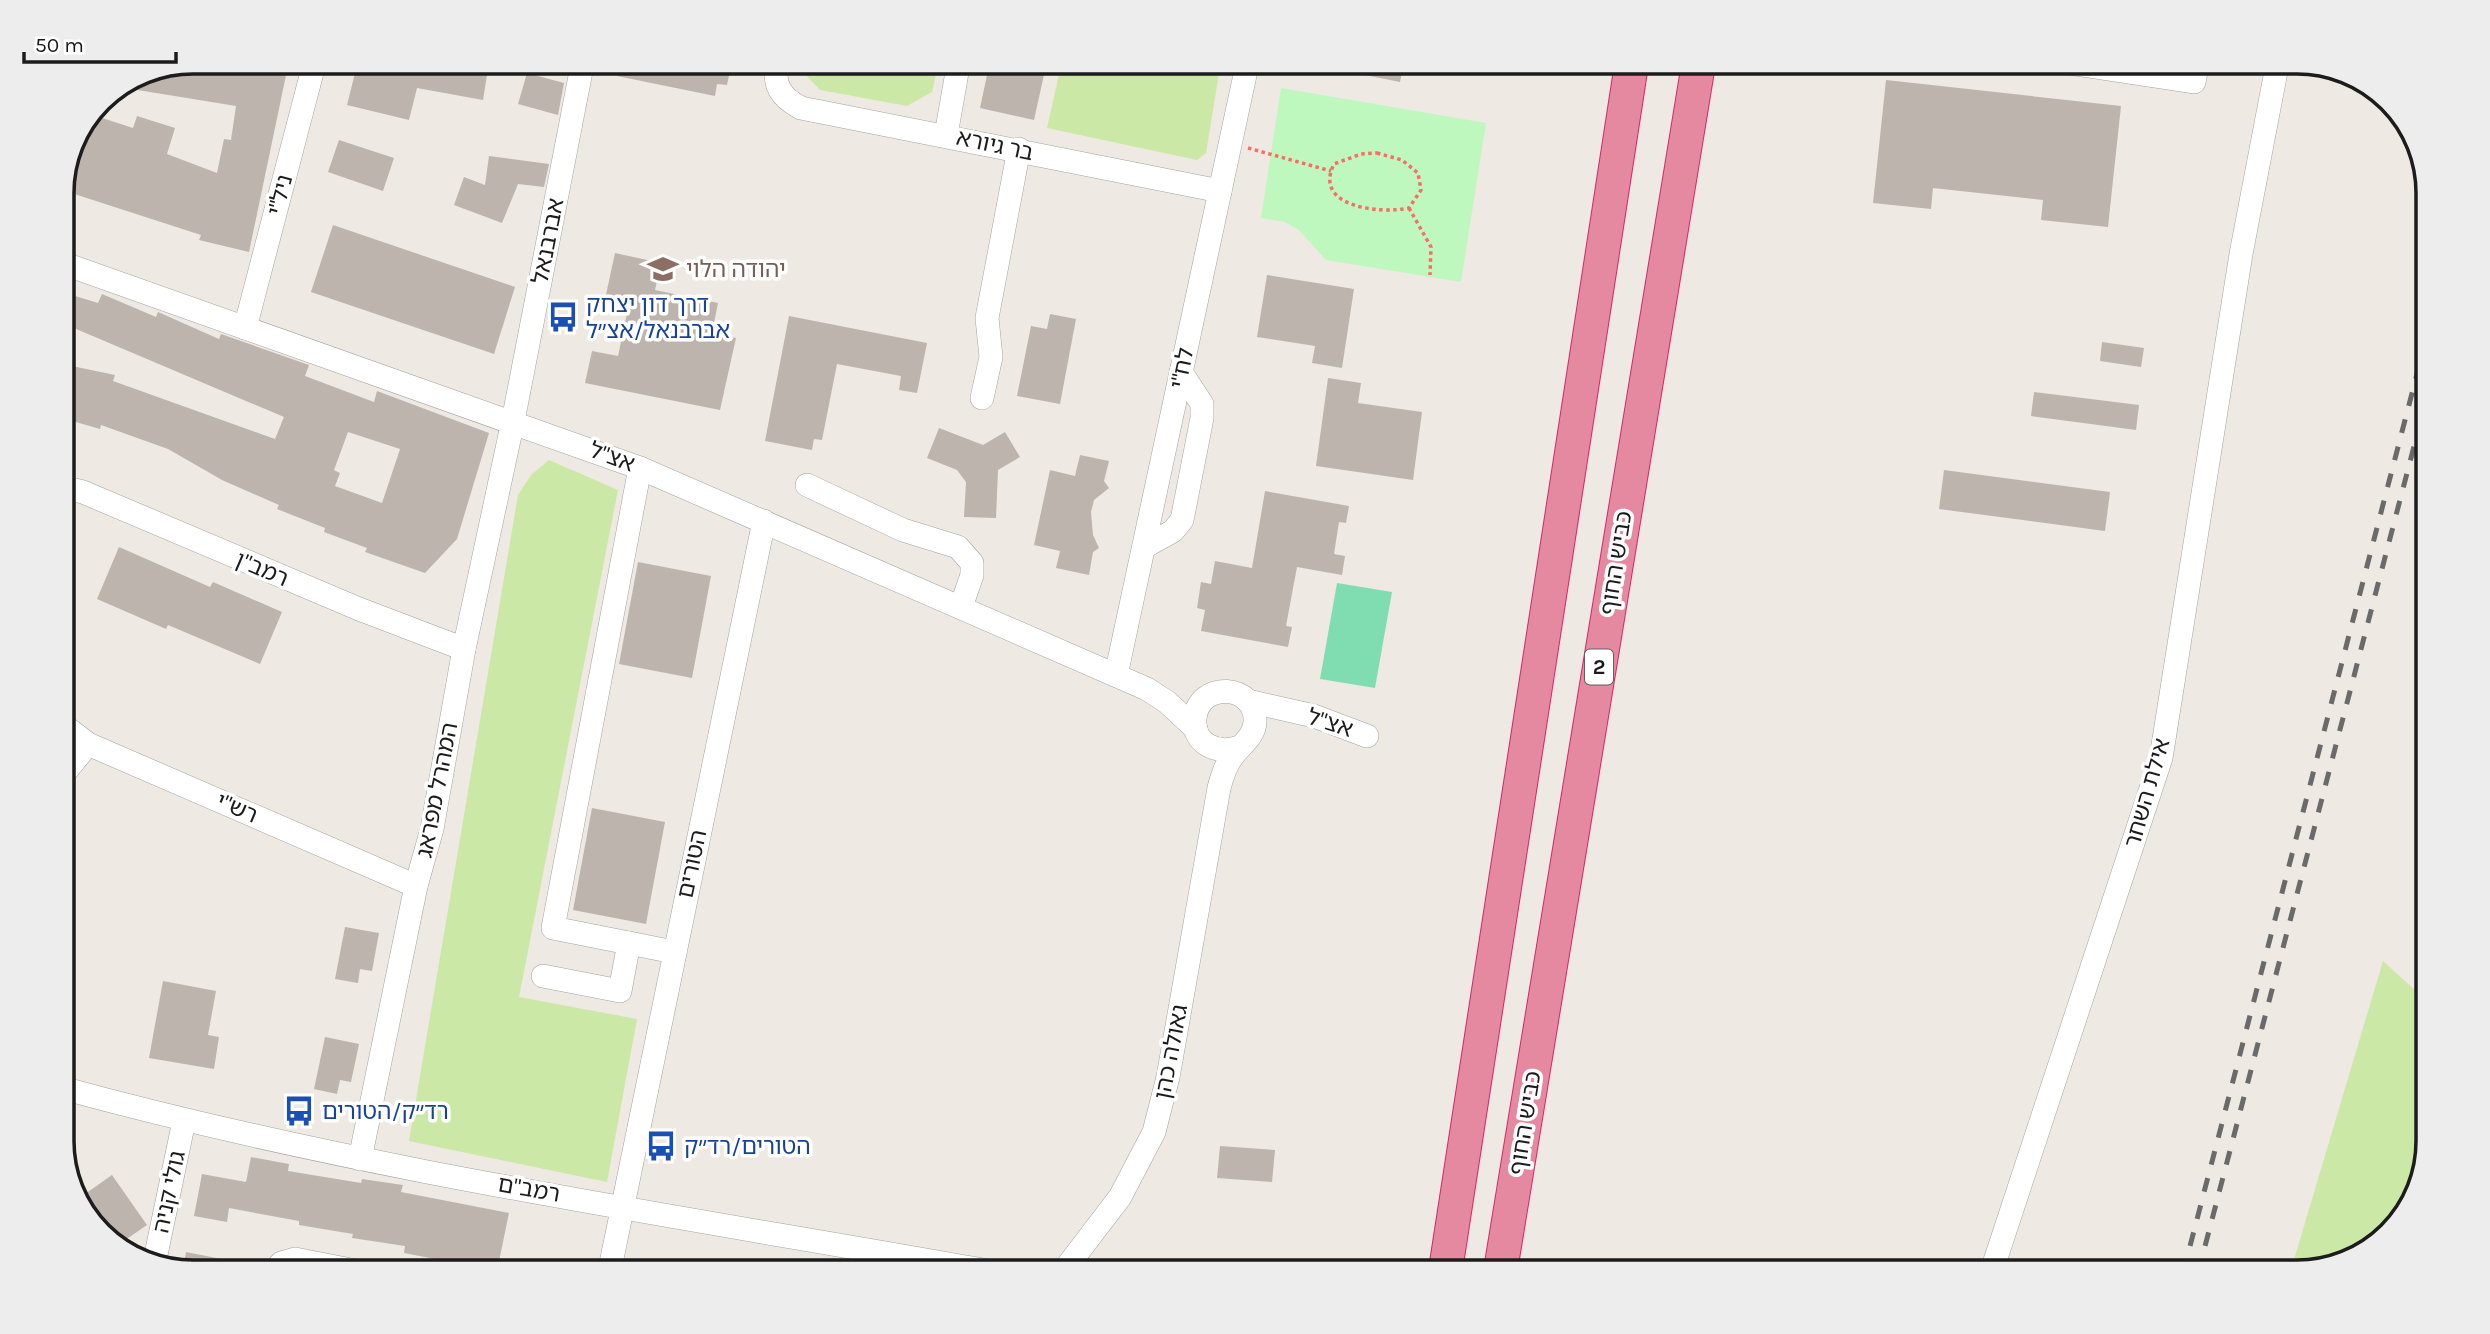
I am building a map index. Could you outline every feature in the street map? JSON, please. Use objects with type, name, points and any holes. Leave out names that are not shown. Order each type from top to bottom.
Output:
[{"type":"highway","points":[[1448,1260],[1630,74]]},
{"type":"highway","name":"כביש החוף","points":[[1502,1260],[1697,74]]},
{"type":"street","name":"ניל\"י","points":[[245,328],[312,74]]},
{"type":"street","name":"אברבנאל","points":[[513,421],[580,74]]},
{"type":"street","name":"בר גיורא","points":[[777,74],[777,87],[781,95],[801,108],[1220,191]]},
{"type":"street","points":[[946,135],[957,74]]},
{"type":"street","name":"לח\"י","points":[[1116,675],[1245,74]]},
{"type":"street","points":[[2141,74],[2194,82],[2196,74]]},
{"type":"street","name":"אילת השחר","points":[[1995,1260],[2161,758],[2241,254],[2276,74]]},
{"type":"street","points":[[982,398],[991,356],[987,318],[1018,149]]},
{"type":"street","name":"אצ\"ל","points":[[74,267],[640,468],[1147,689],[1167,702],[1199,735]]},
{"type":"street","points":[[1144,547],[1173,531],[1182,520],[1202,418],[1202,404],[1181,372]]},
{"type":"street","name":"המהרל מפראג","points":[[360,1159],[416,886],[432,829],[464,649],[513,421]]},
{"type":"street","points":[[640,468],[553,928],[674,951]]},
{"type":"street","points":[[807,485],[903,530],[958,547],[972,564],[972,575],[961,607]]},
{"type":"street","name":"רמב\"ן","points":[[74,490],[359,609],[464,649]]},
{"type":"street","name":"הטורים","points":[[611,1260],[764,521]]},
{"type":"street","name":"אצ\"ל","points":[[1147,689],[1216,691]]},
{"type":"street","points":[[1216,691],[1236,692],[1248,701],[1255,714],[1246,740],[1220,751],[1199,735],[1195,713],[1200,703],[1216,691]]},
{"type":"street","name":"אצ\"ל","points":[[1248,701],[1294,712],[1367,736]]},
{"type":"street","name":"אצ\"ל","points":[[1246,740],[1272,719],[1294,712]]},
{"type":"street","name":"רש\"י","points":[[74,733],[88,744],[416,886]]},
{"type":"street","name":"גאולה כהן","points":[[1199,735],[1213,777],[1216,805]]},
{"type":"street","name":"גאולה כהן","points":[[1072,1260],[1120,1198],[1154,1132],[1168,1077],[1216,805],[1224,774],[1246,740]]},
{"type":"street","points":[[74,761],[88,744]]},
{"type":"street","points":[[543,976],[621,991],[629,943]]},
{"type":"street","name":"רמב\"ם","points":[[74,1091],[184,1121],[360,1159],[926,1260]]},
{"type":"street","name":"גולי קניה","points":[[156,1255],[184,1121]]},
{"type":"path","points":[[1230,144],[1331,171]]},
{"type":"path","points":[[1377,153],[1402,160],[1418,173],[1422,182],[1417,200],[1409,208],[1375,212],[1359,207],[1333,189],[1331,171],[1334,164],[1361,154],[1377,153]]},
{"type":"path","points":[[1409,208],[1431,247],[1430,275]]},
{"type":"green space","points":[[805,74],[936,74],[932,92],[907,106],[820,90]]},
{"type":"green space","points":[[1059,74],[1219,74],[1206,153],[1197,160],[1047,128]]},
{"type":"green space","points":[[1281,88],[1486,123],[1461,282],[1326,260],[1299,230],[1285,222],[1261,218]]},
{"type":"green space","points":[[549,460],[618,490],[519,997],[637,1019],[607,1182],[409,1141],[518,495],[531,475]]},
{"type":"green space","points":[[1337,583],[1392,592],[1375,688],[1320,679]]},
{"type":"green space","points":[[2383,961],[2416,991],[2416,1142],[2410,1180],[2396,1208],[2382,1226],[2357,1245],[2329,1256],[2294,1260]]},
{"type":"building","points":[[286,74],[249,252],[199,240],[201,235],[74,194],[76,169],[83,147],[101,117],[133,128],[137,116],[175,128],[167,154],[217,173],[224,139],[231,140],[236,106],[135,90],[169,76]]},
{"type":"building","points":[[355,74],[487,75],[483,100],[417,88],[409,120],[347,105]]},
{"type":"building","points":[[527,74],[564,83],[558,115],[518,104]]},
{"type":"building","points":[[729,74],[727,85],[717,84],[715,96],[617,76]]},
{"type":"building","points":[[987,74],[1044,74],[1034,120],[980,108]]},
{"type":"building","points":[[1360,74],[1402,74],[1400,82]]},
{"type":"building","points":[[1886,80],[2121,106],[2108,227],[2041,220],[2043,200],[1933,188],[1931,209],[1873,203]]},
{"type":"building","points":[[339,140],[394,158],[383,191],[328,172]]},
{"type":"building","points":[[489,156],[549,164],[544,187],[518,184],[502,223],[454,205],[464,177],[485,185]]},
{"type":"building","points":[[333,225],[515,287],[494,354],[311,292]]},
{"type":"building","points":[[615,253],[661,263],[655,290],[718,303],[712,333],[736,338],[720,410],[585,383],[592,351],[618,356],[628,309],[604,304]]},
{"type":"building","points":[[1267,275],[1354,289],[1342,368],[1312,363],[1315,346],[1257,337]]},
{"type":"building","points":[[102,294],[156,317],[158,312],[219,339],[221,334],[309,365],[305,376],[374,402],[377,391],[489,433],[457,539],[425,573],[365,552],[367,548],[324,532],[325,528],[277,509],[279,505],[222,480],[168,449],[101,425],[100,429],[74,421],[74,366],[115,375],[113,381],[275,439],[284,417],[74,328],[74,296],[98,303]],"holes":[[[348,432],[400,449],[382,503],[335,486],[340,473],[334,470]]]},
{"type":"building","points":[[1050,314],[1076,319],[1060,404],[1017,396],[1031,326],[1047,329]]},
{"type":"building","points":[[789,316],[927,343],[917,393],[899,390],[901,376],[837,364],[822,440],[814,439],[812,450],[765,441]]},
{"type":"building","points":[[2102,342],[2144,348],[2141,367],[2100,361]]},
{"type":"building","points":[[1328,378],[1361,383],[1358,403],[1422,412],[1413,480],[1316,466]]},
{"type":"building","points":[[2034,392],[2139,405],[2136,430],[2031,416]]},
{"type":"building","points":[[939,428],[983,445],[1005,432],[1020,457],[998,470],[996,518],[964,517],[966,482],[957,470],[927,458]]},
{"type":"building","points":[[1080,455],[1109,461],[1104,481],[1109,488],[1094,500],[1091,512],[1093,535],[1099,548],[1093,552],[1089,575],[1056,568],[1060,551],[1034,545],[1050,470],[1075,476]]},
{"type":"building","points":[[1944,470],[2110,492],[2105,531],[1939,509]]},
{"type":"building","points":[[1265,491],[1349,506],[1346,523],[1339,522],[1334,554],[1345,556],[1342,575],[1297,567],[1286,626],[1292,627],[1288,647],[1201,631],[1205,610],[1197,608],[1201,582],[1211,584],[1215,561],[1252,568]]},
{"type":"building","points":[[119,547],[210,587],[213,582],[282,612],[260,664],[168,625],[166,629],[97,599]]},
{"type":"building","points":[[638,562],[711,576],[692,678],[619,664]]},
{"type":"building","points":[[592,808],[665,822],[646,924],[573,910]]},
{"type":"building","points":[[345,927],[379,933],[372,971],[360,969],[358,983],[335,979]]},
{"type":"building","points":[[163,981],[216,991],[208,1035],[219,1037],[214,1069],[149,1058]]},
{"type":"building","points":[[325,1037],[359,1044],[351,1082],[340,1080],[337,1094],[314,1089]]},
{"type":"building","points":[[1220,1146],[1275,1150],[1272,1182],[1217,1178]]},
{"type":"building","points":[[251,1157],[289,1164],[288,1171],[361,1183],[362,1179],[403,1185],[401,1192],[509,1213],[499,1260],[440,1260],[404,1253],[405,1246],[352,1238],[353,1234],[299,1225],[299,1221],[229,1208],[227,1222],[194,1216],[202,1174],[246,1182]]},
{"type":"building","points":[[112,1175],[147,1225],[126,1240],[103,1220],[86,1194]]},
{"type":"building","points":[[186,1252],[227,1260],[192,1260],[185,1259]]},
{"type":"railway","points":[[2186,1260],[2416,378]]},
{"type":"railway","points":[[2201,1260],[2416,439]]},
{"type":"place","name":"יהודה הלוי","points":[[663,269]]},
{"type":"place","name":"דרך דון יצחק אברבנאל/אצ״ל","points":[[563,317]]},
{"type":"place","name":"רד״ק/הטורים","points":[[299,1111]]},
{"type":"place","name":"הטורים/רד״ק","points":[[661,1146]]}]
